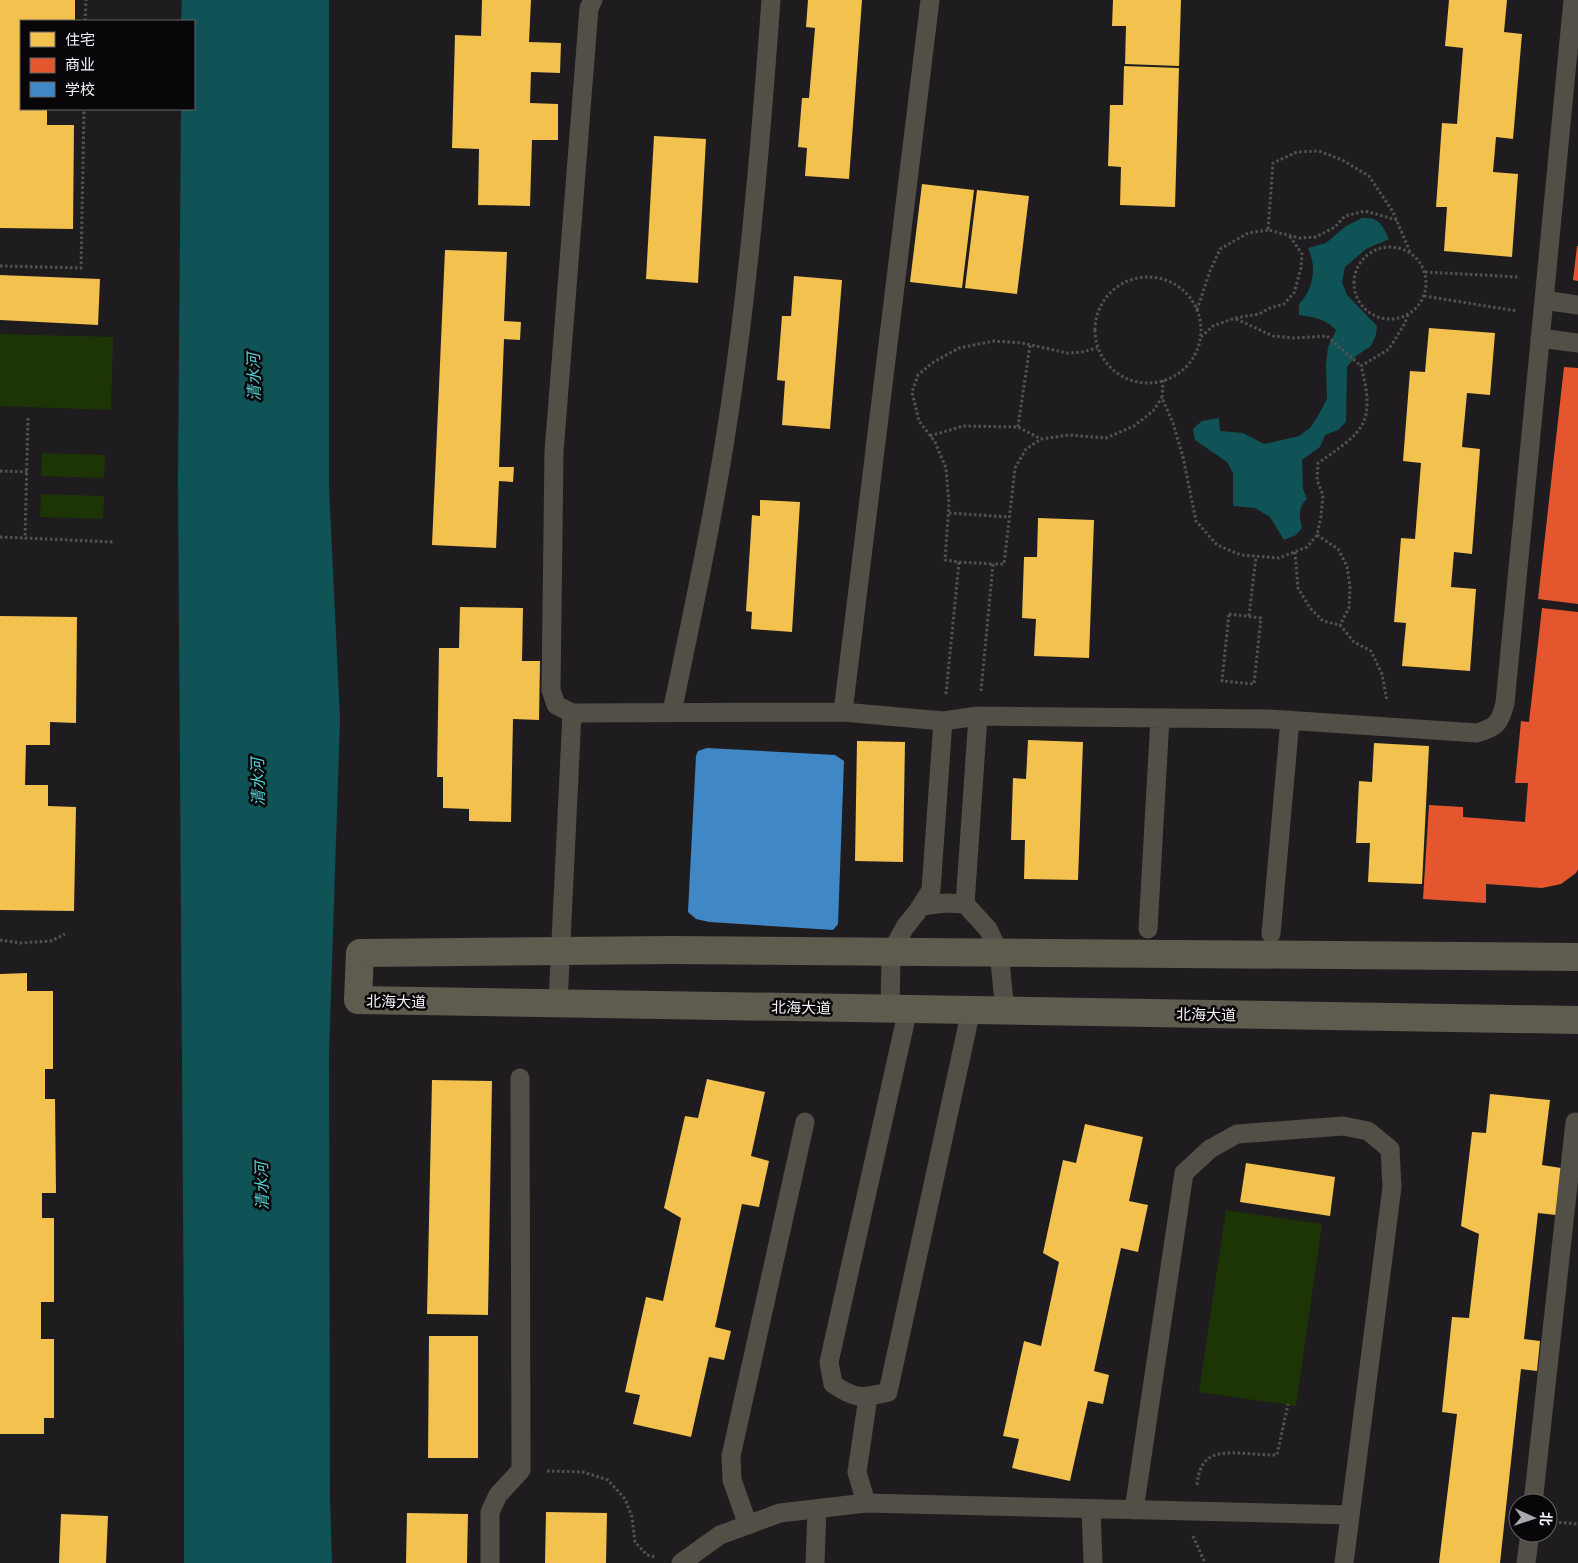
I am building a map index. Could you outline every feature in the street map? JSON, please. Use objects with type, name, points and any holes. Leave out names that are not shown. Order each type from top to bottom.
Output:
[{"type":"street","name":"北海大道","points":[[1578,956],[682,950],[360,953],[358,1000],[1578,1020]]},
{"type":"lane","points":[[594,0],[589,8],[554,452],[551,690],[556,705],[572,712],[843,712],[943,721],[978,716],[1290,720],[1477,733],[1491,729],[1501,720],[1505,703],[1573,0]]},
{"type":"lane","points":[[672,712],[710,524],[730,407],[750,251],[771,0]]},
{"type":"lane","points":[[843,712],[930,0]]},
{"type":"lane","points":[[1543,309],[1578,305]]},
{"type":"lane","points":[[1540,338],[1578,343]]},
{"type":"lane","points":[[558,1004],[572,712]]},
{"type":"lane","points":[[965,904],[978,716]]},
{"type":"lane","points":[[1148,929],[1160,718]]},
{"type":"lane","points":[[1271,934],[1290,720]]},
{"type":"lane","points":[[943,721],[931,890],[905,927],[891,960],[899,1009],[829,1362],[833,1384],[848,1394],[868,1397],[888,1392],[971,1010]]},
{"type":"lane","points":[[921,906],[946,903],[965,904],[988,929],[999,952],[1005,1011]]},
{"type":"lane","points":[[490,1563],[490,1512],[498,1495],[521,1470],[520,1078]]},
{"type":"lane","points":[[748,1524],[732,1480],[731,1456],[805,1122]]},
{"type":"lane","points":[[1534,1493],[1575,1122]]},
{"type":"lane","points":[[1134,1510],[1184,1173],[1210,1149],[1237,1134],[1342,1126],[1368,1131],[1390,1149],[1392,1187],[1344,1563]]},
{"type":"lane","points":[[866,1503],[858,1472],[868,1397]]},
{"type":"lane","points":[[681,1563],[720,1535],[780,1513],[866,1503],[1350,1515]]},
{"type":"lane","points":[[816,1563],[817,1509]]},
{"type":"lane","points":[[1092,1509],[1094,1563]]},
{"type":"lane","points":[[1526,1563],[1529,1543]]},
{"type":"path","points":[[85,20],[86,0]]},
{"type":"path","points":[[0,266],[81,268],[84,110]]},
{"type":"path","points":[[1268,230],[1273,162],[1297,152],[1319,151],[1342,160],[1369,176],[1397,220],[1410,252],[1419,261],[1425,272],[1427,284],[1424,296],[1418,306],[1408,314],[1386,319],[1365,309],[1358,300],[1355,289],[1355,277],[1365,257],[1374,250],[1386,247],[1399,248],[1410,252]]},
{"type":"path","points":[[1197,310],[1210,271],[1220,249],[1248,233],[1268,230],[1300,238],[1316,237],[1334,227],[1344,216],[1365,211],[1397,220]]},
{"type":"path","points":[[1201,337],[1213,326],[1235,318],[1259,314],[1284,304],[1294,293],[1301,268],[1302,254],[1288,235]]},
{"type":"path","points":[[1425,272],[1519,278],[1546,273]]},
{"type":"path","points":[[1151,276],[1168,280],[1183,289],[1197,310],[1200,319],[1201,337],[1196,354],[1185,368],[1164,380],[1153,383],[1136,382],[1119,375],[1106,363],[1097,348],[1094,330],[1097,312],[1105,297],[1118,285],[1134,278],[1151,276]]},
{"type":"path","points":[[1424,296],[1501,308],[1543,309]]},
{"type":"path","points":[[1361,366],[1389,349],[1405,323],[1408,314]]},
{"type":"path","points":[[1162,398],[1173,423],[1183,457],[1196,521],[1216,546],[1241,555],[1279,558],[1307,547],[1317,535],[1323,495],[1317,480],[1318,463],[1355,436],[1366,420],[1368,400],[1361,366],[1327,336],[1295,338],[1273,336],[1235,318]]},
{"type":"path","points":[[1097,348],[1067,353],[1030,345],[994,341],[959,348],[932,363],[918,375],[912,392],[919,421],[935,442],[946,468],[949,513],[945,560],[1004,564],[1015,468],[1026,449],[1041,439],[1069,435],[1106,438],[1134,426],[1153,411],[1162,398],[1164,380]]},
{"type":"path","points":[[1018,428],[1030,345]]},
{"type":"path","points":[[25,538],[28,418]]},
{"type":"path","points":[[930,436],[964,426],[1018,428],[1041,439]]},
{"type":"path","points":[[0,471],[27,472]]},
{"type":"path","points":[[949,513],[1009,516]]},
{"type":"path","points":[[1317,535],[1338,549],[1347,566],[1350,587],[1348,608],[1340,625]]},
{"type":"path","points":[[0,538],[113,542]]},
{"type":"path","points":[[1295,552],[1298,588],[1310,608],[1323,621],[1340,625],[1354,642],[1371,651],[1382,674],[1391,727]]},
{"type":"path","points":[[1249,616],[1256,556]]},
{"type":"path","points":[[943,721],[959,562]]},
{"type":"path","points":[[978,716],[993,564]]},
{"type":"path","points":[[1229,614],[1249,616],[1261,618],[1254,684],[1222,681],[1229,614]]},
{"type":"path","points":[[0,940],[20,943],[51,941],[65,934]]},
{"type":"path","points":[[1194,1511],[1198,1476],[1202,1466],[1211,1456],[1222,1452],[1277,1455],[1288,1404]]},
{"type":"path","points":[[521,1470],[583,1472],[608,1480],[625,1499],[632,1517],[634,1542],[647,1555],[681,1563]]},
{"type":"path","points":[[1558,1522],[1578,1524]]},
{"type":"green space","points":[[0,334],[113,337],[111,410],[0,406]]},
{"type":"green space","points":[[42,453],[105,455],[104,478],[41,476]]},
{"type":"green space","points":[[41,494],[104,496],[103,519],[40,517]]},
{"type":"green space","points":[[1226,1210],[1322,1224],[1296,1406],[1199,1392]]},
{"type":"water","name":"清水河","points":[[182,0],[329,0],[329,487],[340,719],[329,1053],[330,1499],[332,1563],[184,1563],[178,480],[181,110],[195,110],[195,20],[181,20]]},
{"type":"water","points":[[1362,218],[1373,219],[1380,223],[1389,239],[1366,249],[1345,267],[1342,282],[1347,295],[1377,326],[1376,335],[1371,346],[1356,356],[1347,367],[1346,422],[1338,430],[1325,435],[1320,447],[1302,460],[1303,489],[1307,499],[1302,505],[1300,512],[1302,528],[1296,535],[1284,540],[1270,517],[1255,508],[1233,506],[1233,473],[1227,462],[1195,440],[1193,429],[1202,421],[1219,418],[1220,431],[1243,433],[1264,444],[1299,436],[1310,428],[1327,399],[1326,365],[1328,347],[1336,330],[1328,323],[1319,319],[1299,315],[1299,304],[1311,285],[1312,278],[1311,255],[1308,248],[1326,243],[1346,226]]},
{"type":"building: 住宅","points":[[0,0],[75,0],[75,20],[20,20],[20,110],[47,110],[47,125],[74,125],[73,229],[0,228]]},
{"type":"building: 住宅","points":[[482,0],[531,0],[529,42],[561,43],[560,73],[531,72],[530,103],[558,104],[558,140],[532,140],[530,206],[478,205],[479,149],[452,148],[455,35],[481,36]]},
{"type":"building: 住宅","points":[[808,0],[862,0],[849,179],[805,176],[807,148],[798,147],[802,98],[809,98],[815,28],[806,27]]},
{"type":"building: 住宅","points":[[1113,0],[1181,0],[1179,66],[1125,64],[1126,26],[1112,26]]},
{"type":"building: 住宅","points":[[1449,0],[1507,0],[1504,32],[1522,34],[1513,139],[1496,137],[1493,172],[1518,174],[1512,257],[1444,251],[1447,207],[1436,207],[1442,123],[1457,124],[1463,48],[1445,46]]},
{"type":"building: 住宅","points":[[1124,66],[1179,68],[1175,207],[1120,205],[1121,167],[1108,166],[1110,105],[1123,105]]},
{"type":"building: 住宅","points":[[654,136],[706,139],[698,283],[646,279]]},
{"type":"building: 住宅","points":[[922,184],[974,190],[962,288],[910,282]]},
{"type":"building: 住宅","points":[[977,190],[1029,196],[1017,294],[965,288]]},
{"type":"building: 住宅","points":[[445,250],[507,252],[504,321],[521,322],[520,340],[504,339],[499,467],[514,467],[513,482],[499,481],[496,548],[432,545]]},
{"type":"building: 住宅","points":[[0,275],[100,279],[98,325],[0,320]]},
{"type":"building: 住宅","points":[[794,276],[842,280],[830,429],[782,425],[785,381],[777,380],[782,316],[791,316]]},
{"type":"building: 住宅","points":[[1429,328],[1495,333],[1490,395],[1467,393],[1462,447],[1480,449],[1472,554],[1454,552],[1451,587],[1476,589],[1470,671],[1402,666],[1406,623],[1394,622],[1401,538],[1415,539],[1421,463],[1403,461],[1410,371],[1425,372]]},
{"type":"building: 住宅","points":[[760,500],[800,502],[792,632],[751,629],[752,612],[746,611],[752,515],[760,516]]},
{"type":"building: 住宅","points":[[1038,518],[1094,520],[1089,658],[1034,656],[1036,619],[1022,618],[1024,557],[1037,557]]},
{"type":"building: 住宅","points":[[460,607],[523,608],[522,661],[540,661],[539,720],[513,719],[511,822],[469,821],[469,809],[443,808],[443,777],[437,777],[439,648],[459,648]]},
{"type":"building: 住宅","points":[[0,616],[77,617],[76,723],[50,722],[50,745],[26,745],[25,785],[48,785],[48,806],[76,807],[74,911],[0,910]]},
{"type":"building: 住宅","points":[[1028,740],[1083,742],[1078,880],[1024,879],[1025,840],[1011,840],[1013,778],[1026,779]]},
{"type":"building: 住宅","points":[[857,741],[905,742],[903,862],[855,861]]},
{"type":"building: 住宅","points":[[1374,743],[1429,746],[1422,884],[1368,882],[1370,843],[1356,843],[1359,781],[1372,782]]},
{"type":"building: 住宅","points":[[27,973],[27,991],[53,991],[53,1069],[45,1069],[45,1099],[55,1099],[56,1193],[42,1193],[42,1218],[54,1218],[54,1302],[41,1302],[41,1339],[54,1339],[54,1418],[44,1418],[44,1434],[0,1434],[0,974]]},
{"type":"building: 住宅","points":[[707,1079],[765,1092],[751,1156],[769,1161],[759,1207],[742,1204],[715,1327],[731,1331],[724,1360],[709,1357],[691,1437],[633,1424],[640,1395],[625,1392],[646,1297],[663,1301],[681,1218],[664,1208],[685,1116],[698,1118]]},
{"type":"building: 住宅","points":[[432,1080],[492,1081],[488,1315],[427,1314]]},
{"type":"building: 住宅","points":[[1490,1094],[1550,1100],[1542,1165],[1561,1168],[1556,1215],[1538,1213],[1524,1339],[1540,1341],[1537,1371],[1521,1369],[1500,1563],[1439,1563],[1457,1414],[1442,1412],[1452,1317],[1469,1318],[1479,1234],[1461,1226],[1472,1132],[1486,1133]]},
{"type":"building: 住宅","points":[[1085,1124],[1143,1137],[1129,1201],[1148,1205],[1138,1252],[1121,1248],[1094,1371],[1109,1375],[1103,1404],[1088,1401],[1070,1481],[1012,1468],[1019,1439],[1003,1436],[1024,1341],[1041,1346],[1059,1262],[1043,1253],[1063,1160],[1076,1163]]},
{"type":"building: 住宅","points":[[1246,1163],[1335,1177],[1330,1216],[1240,1202]]},
{"type":"building: 住宅","points":[[429,1336],[478,1336],[478,1458],[428,1458]]},
{"type":"building: 住宅","points":[[546,1512],[607,1513],[606,1563],[545,1563]]},
{"type":"building: 住宅","points":[[407,1513],[468,1514],[467,1563],[406,1563]]},
{"type":"building: 住宅","points":[[61,1514],[108,1516],[106,1563],[59,1563]]},
{"type":"building: 商业","points":[[1578,246],[1578,281],[1573,280]]},
{"type":"building: 商业","points":[[1564,367],[1578,368],[1578,604],[1538,599]]},
{"type":"building: 商业","points":[[1542,608],[1578,612],[1578,869],[1576,873],[1561,884],[1542,888],[1486,884],[1486,903],[1423,899],[1429,805],[1463,807],[1463,817],[1525,822],[1528,783],[1515,783],[1521,721],[1529,722]]},
{"type":"building: 学校","points":[[707,748],[835,755],[844,761],[838,924],[833,930],[709,922],[696,919],[688,912],[696,756],[698,751]]}]
